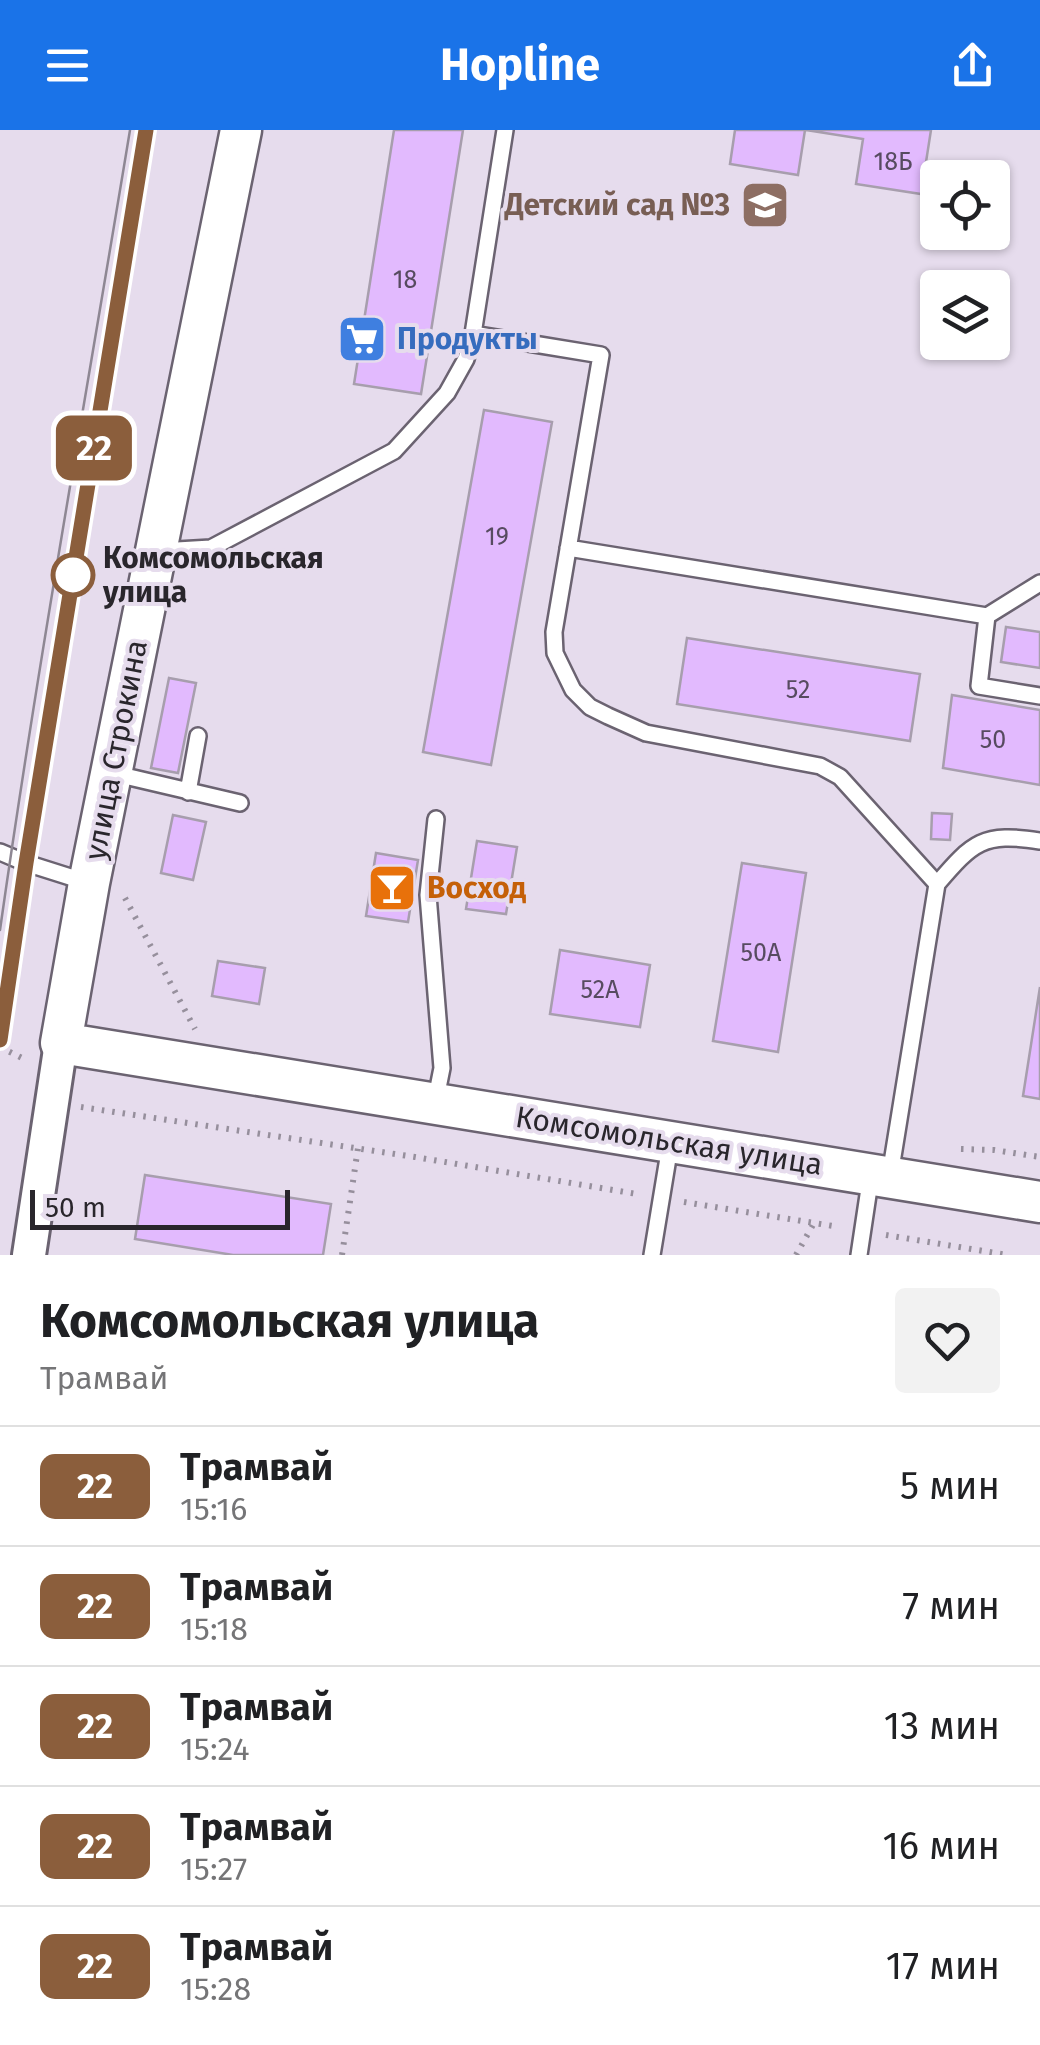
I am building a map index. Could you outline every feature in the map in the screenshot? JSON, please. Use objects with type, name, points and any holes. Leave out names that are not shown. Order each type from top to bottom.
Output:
[{"type":"street","name":"улица Строкина","points":[[29,1255],[90,883],[241,130]]},
{"type":"street","name":"Комсомольская улица","points":[[61,1043],[671,1142],[885,1166],[1040,1202]]},
{"type":"lane","points":[[156,551],[211,548],[394,451],[447,393],[466,359],[472,334],[505,130]]},
{"type":"lane","points":[[472,334],[601,355],[554,632],[555,653],[573,690],[590,706],[646,733],[820,766],[840,777],[937,884]]},
{"type":"lane","points":[[568,548],[987,616],[1040,583]]},
{"type":"lane","points":[[987,616],[979,686],[1040,696]]},
{"type":"lane","points":[[188,792],[198,736]]},
{"type":"lane","points":[[112,773],[240,803]]},
{"type":"lane","points":[[435,1104],[442,1068],[428,894],[436,818]]},
{"type":"lane","points":[[859,1255],[862,1231],[885,1166],[937,884],[965,852],[981,842],[998,837],[1040,841]]},
{"type":"lane","points":[[0,852],[90,883]]},
{"type":"lane","points":[[652,1255],[671,1142]]},
{"type":"path","points":[[90,883],[116,881],[196,1031]]},
{"type":"path","points":[[52,1103],[358,1148],[1008,1255]]},
{"type":"path","points":[[342,1255],[358,1148]]},
{"type":"path","points":[[885,1166],[994,1150],[1040,1158]]},
{"type":"path","points":[[796,1255],[814,1223]]},
{"type":"building","points":[[394,130],[463,130],[421,394],[354,384]]},
{"type":"building","points":[[735,130],[805,130],[798,175],[730,164]]},
{"type":"building","points":[[806,130],[931,130],[926,160],[920,160],[920,194],[856,184],[863,139]]},
{"type":"building","points":[[484,410],[552,422],[491,765],[423,752]]},
{"type":"building","points":[[1006,627],[1040,632],[1040,668],[1001,662]]},
{"type":"building","points":[[687,638],[920,674],[910,741],[677,704]]},
{"type":"building","points":[[169,678],[196,683],[178,773],[151,768]]},
{"type":"building","points":[[952,695],[1040,710],[1040,785],[943,768]]},
{"type":"building","points":[[932,813],[952,814],[950,840],[931,839]]},
{"type":"building","points":[[173,815],[206,822],[193,880],[161,873]]},
{"type":"building","points":[[477,841],[517,847],[506,914],[466,909]]},
{"type":"building","name":"Восход","points":[[376,853],[418,860],[408,922],[366,916]]},
{"type":"building","points":[[742,863],[806,873],[778,1052],[713,1041]]},
{"type":"building","points":[[560,950],[650,965],[640,1027],[550,1014]]},
{"type":"building","points":[[218,961],[265,968],[259,1004],[212,996]]},
{"type":"building","points":[[1040,987],[1040,1099],[1023,1096]]},
{"type":"building","points":[[145,1175],[331,1204],[323,1255],[233,1255],[135,1239]]},
{"type":"tram line","points":[[0,930],[130,130]]},
{"type":"tram line","points":[[0,1040],[146,130]]},
{"type":"tram line","name":"22","points":[[0,1040],[146,130]]},
{"type":"place","name":"Детский сад №3","points":[[765,205]]},
{"type":"place","name":"Продукты","points":[[362,339]]},
{"type":"place","name":"Комсомольская улица","points":[[73,575]]},
{"type":"place","name":"Восход","points":[[392,888]]}]
